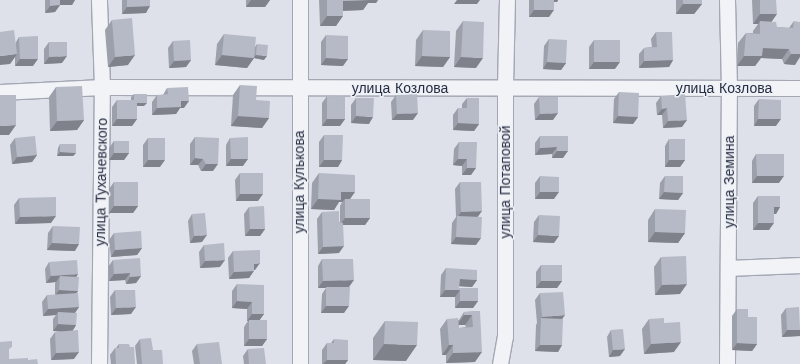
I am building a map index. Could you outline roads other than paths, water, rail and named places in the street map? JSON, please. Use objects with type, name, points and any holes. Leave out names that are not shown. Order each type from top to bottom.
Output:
[{"type":"street","name":"улица Тухачевского","points":[[99,0],[102,87],[99,364]]},
{"type":"street","name":"улица Кулькова","points":[[300,0],[300,364]]},
{"type":"street","name":"улица Потаповой","points":[[500,364],[505,337],[505,87],[507,0]]},
{"type":"street","name":"улица Земина","points":[[727,0],[729,88],[727,364]]},
{"type":"street","name":"улица Козлова","points":[[0,92],[102,87],[800,88]]},
{"type":"street","points":[[728,268],[800,265]]}]
